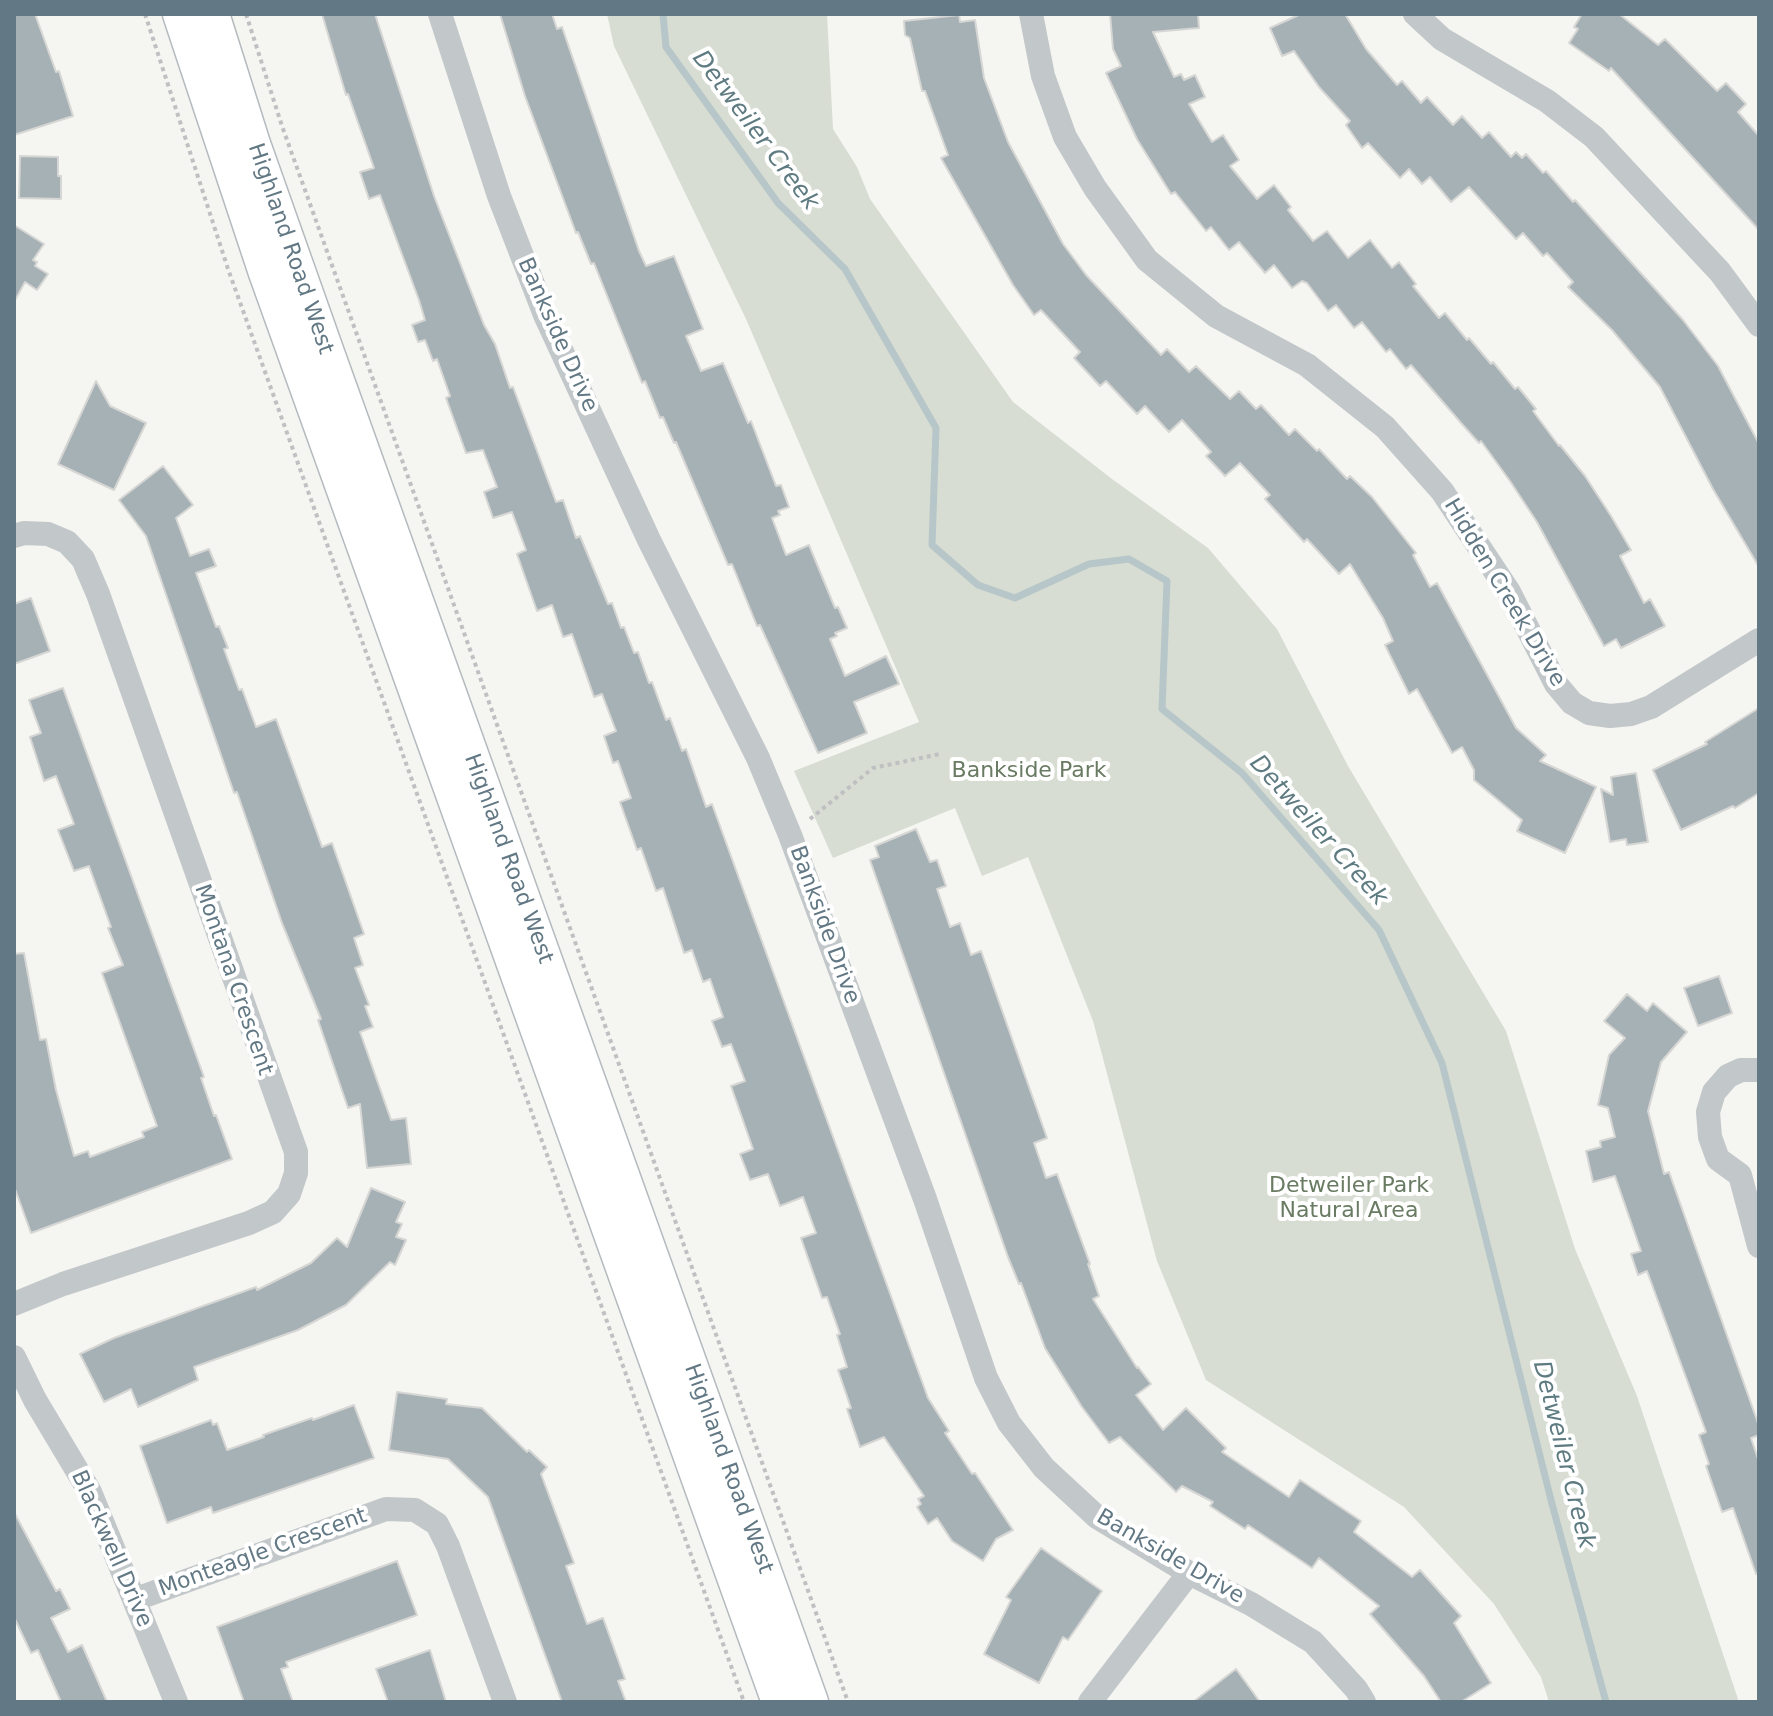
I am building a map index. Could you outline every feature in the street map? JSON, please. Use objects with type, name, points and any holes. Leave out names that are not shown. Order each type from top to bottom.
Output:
[{"type":"main road","name":"Highland Road West","points":[[180,14],[265,270],[779,1702]]},
{"type":"main road","name":"Highland Road West","points":[[212,14],[253,144],[321,338],[811,1702]]},
{"type":"street","name":"Bankside Drive","points":[[440,14],[499,196],[545,315],[649,540],[758,758],[790,835],[925,1199],[986,1378],[1009,1423],[1044,1468],[1097,1517],[1313,1642],[1364,1702]]},
{"type":"street","name":"Hidden Creek Drive","points":[[1031,14],[1043,76],[1065,137],[1095,188],[1147,260],[1216,316],[1307,365],[1385,427],[1451,503],[1509,592],[1556,684],[1572,703],[1589,713],[1610,716],[1631,714],[1651,707],[1759,640]]},
{"type":"street","points":[[1415,14],[1442,39],[1547,101],[1594,137],[1720,272],[1759,325]]},
{"type":"street","name":"Montana Crescent","points":[[14,536],[24,533],[48,534],[67,542],[83,559],[296,1152],[296,1173],[289,1194],[273,1212],[249,1223],[63,1284],[14,1304]]},
{"type":"street","points":[[1759,1070],[1741,1070],[1728,1076],[1714,1092],[1708,1112],[1710,1137],[1718,1159],[1750,1170],[1759,1246]]},
{"type":"street","name":"Blackwell Drive","points":[[14,1357],[24,1404],[90,1492],[176,1702]]},
{"type":"street","name":"Monteagle Crescent","points":[[136,1599],[386,1509],[415,1510],[437,1524],[448,1546],[505,1702]]},
{"type":"street","points":[[1090,1702],[1189,1573]]},
{"type":"path","points":[[145,14],[228,269],[744,1702]]},
{"type":"path","points":[[246,14],[282,126],[848,1702]]},
{"type":"path","points":[[790,835],[873,768],[940,754]]},
{"type":"green space","name":"Detweiler Park Natural Area","points":[[607,14],[827,14],[833,129],[857,167],[870,199],[1013,402],[1208,548],[1277,629],[1348,766],[1506,1031],[1575,1249],[1637,1396],[1739,1702],[1549,1702],[1541,1677],[1494,1604],[1404,1507],[1206,1380],[1157,1261],[1093,1021],[1028,857],[982,876],[955,808],[833,858],[794,771],[919,722],[746,319],[614,46]]},
{"type":"building","points":[[14,14],[35,14],[56,72],[59,71],[73,116],[14,135]]},
{"type":"building","points":[[322,14],[375,14],[434,196],[510,388],[513,387],[556,502],[563,500],[576,538],[580,536],[608,604],[612,603],[634,653],[638,652],[649,683],[652,682],[666,720],[670,718],[682,751],[686,749],[706,807],[712,804],[928,1398],[949,1431],[945,1433],[1013,1530],[996,1539],[983,1561],[952,1541],[937,1518],[928,1524],[917,1507],[921,1504],[918,1499],[924,1496],[884,1437],[860,1447],[838,1370],[847,1367],[837,1335],[840,1334],[827,1297],[822,1298],[801,1238],[816,1233],[803,1197],[780,1206],[768,1174],[750,1180],[740,1154],[753,1149],[731,1086],[745,1081],[731,1044],[722,1047],[712,1021],[723,1017],[710,979],[703,982],[692,950],[684,953],[663,888],[656,891],[641,848],[637,850],[620,802],[631,798],[618,761],[613,763],[604,736],[616,731],[602,694],[594,697],[572,634],[563,637],[552,605],[537,611],[517,554],[526,550],[512,512],[493,518],[484,492],[497,487],[483,450],[466,453],[446,398],[450,396],[437,359],[433,361],[425,340],[418,342],[412,325],[425,320],[380,195],[369,199],[360,172],[374,168],[346,95]]},
{"type":"building","points":[[500,14],[552,14],[557,29],[562,27],[646,266],[674,256],[703,329],[686,336],[701,371],[723,363],[748,423],[751,421],[776,486],[781,485],[789,507],[778,511],[780,515],[772,518],[786,555],[809,545],[835,608],[838,607],[847,628],[830,639],[845,676],[886,656],[899,684],[854,702],[867,733],[818,753],[760,625],[757,626],[732,564],[728,565],[676,442],[663,417],[660,418],[645,381],[642,383],[594,263],[591,264],[576,233],[525,96]]},
{"type":"building","points":[[1110,14],[1198,14],[1199,28],[1153,32],[1174,77],[1181,74],[1184,80],[1195,75],[1205,97],[1189,104],[1212,142],[1223,135],[1239,160],[1230,166],[1257,199],[1274,185],[1291,207],[1288,210],[1313,241],[1327,231],[1348,258],[1370,240],[1392,268],[1399,262],[1416,284],[1413,286],[1439,318],[1445,313],[1515,389],[1518,387],[1611,516],[1631,550],[1620,556],[1644,603],[1650,599],[1665,626],[1621,648],[1616,639],[1604,646],[1537,522],[1510,481],[1481,441],[1479,443],[1411,365],[1406,369],[1390,349],[1386,352],[1362,322],[1354,328],[1336,305],[1328,311],[1307,283],[1302,281],[1292,288],[1274,265],[1265,273],[1239,242],[1229,250],[1211,227],[1206,231],[1175,192],[1171,194],[1137,139],[1106,73],[1121,66],[1113,49]]},
{"type":"building","points":[[1301,14],[1345,14],[1366,49],[1397,85],[1402,81],[1421,103],[1427,97],[1453,125],[1462,116],[1482,138],[1489,132],[1511,157],[1516,152],[1522,158],[1526,154],[1573,202],[1575,200],[1683,320],[1718,366],[1759,444],[1759,567],[1713,489],[1660,387],[1612,330],[1568,287],[1573,282],[1547,253],[1543,256],[1523,233],[1516,239],[1469,187],[1451,202],[1430,177],[1422,184],[1409,169],[1400,178],[1368,143],[1362,148],[1346,125],[1350,121],[1319,87],[1294,51],[1282,56],[1270,28]]},
{"type":"building","points":[[1582,14],[1619,14],[1658,45],[1665,39],[1717,91],[1726,83],[1746,104],[1738,112],[1759,136],[1759,230],[1611,68],[1609,71],[1569,43],[1578,29],[1574,27]]},
{"type":"building","points":[[959,15],[960,22],[975,20],[984,78],[1008,142],[1063,244],[1086,275],[1161,355],[1167,349],[1189,372],[1196,366],[1230,399],[1239,391],[1256,409],[1261,405],[1289,435],[1295,429],[1347,479],[1350,476],[1372,497],[1416,553],[1413,555],[1430,587],[1437,583],[1516,728],[1546,755],[1540,761],[1596,787],[1565,853],[1517,831],[1522,820],[1474,780],[1474,770],[1462,747],[1452,753],[1417,689],[1409,694],[1385,645],[1393,641],[1383,618],[1350,564],[1339,574],[1307,539],[1304,542],[1265,499],[1270,495],[1240,463],[1225,476],[1206,456],[1211,452],[1182,420],[1169,432],[1145,406],[1137,414],[1106,381],[1100,386],[1074,358],[1080,352],[1041,310],[1034,315],[1013,285],[941,158],[948,155],[925,91],[922,91],[910,38],[905,35],[904,21]]},
{"type":"building","points":[[20,156],[58,157],[61,199],[19,198]]},
{"type":"building","points":[[14,225],[44,244],[33,260],[37,262],[35,266],[48,274],[37,290],[25,282],[14,302]]},
{"type":"building","points":[[96,381],[110,406],[146,423],[114,490],[58,464]]},
{"type":"building","points":[[163,466],[193,505],[176,518],[190,556],[209,549],[216,566],[196,573],[216,627],[219,626],[228,648],[224,649],[239,690],[242,689],[256,727],[276,719],[322,847],[332,843],[364,934],[354,938],[363,965],[355,968],[369,1005],[365,1006],[373,1027],[360,1032],[391,1120],[406,1118],[411,1164],[367,1168],[360,1104],[348,1108],[318,1020],[321,1019],[282,923],[237,792],[234,793],[146,536],[119,500]]},
{"type":"building","points":[[31,598],[50,651],[14,664],[14,604]]},
{"type":"building","points":[[63,688],[204,1077],[201,1078],[214,1116],[232,1159],[31,1233],[14,1186],[14,954],[24,953],[40,1040],[46,1039],[74,1156],[88,1151],[90,1157],[144,1137],[142,1132],[157,1126],[102,973],[123,965],[108,928],[111,927],[89,866],[74,871],[58,830],[74,824],[56,776],[44,781],[30,737],[41,733],[29,700]]},
{"type":"building","points":[[1759,708],[1759,793],[1735,808],[1733,806],[1681,830],[1653,770],[1707,744],[1705,742]]},
{"type":"building","points":[[1636,773],[1648,842],[1627,845],[1626,839],[1610,842],[1601,789],[1613,795],[1611,777]]},
{"type":"building","points":[[916,829],[930,862],[937,860],[946,886],[937,889],[950,927],[960,923],[971,955],[981,951],[1047,1138],[1034,1143],[1046,1178],[1057,1174],[1090,1264],[1099,1296],[1093,1299],[1137,1368],[1151,1384],[1136,1395],[1163,1430],[1186,1408],[1226,1448],[1222,1452],[1289,1497],[1300,1480],[1361,1521],[1354,1532],[1412,1577],[1420,1570],[1461,1616],[1454,1623],[1491,1683],[1461,1702],[1441,1702],[1424,1676],[1370,1614],[1379,1606],[1319,1558],[1312,1568],[1248,1525],[1245,1529],[1210,1506],[1213,1502],[1182,1486],[1176,1492],[1120,1437],[1109,1443],[1082,1407],[1045,1348],[1008,1257],[870,860],[879,857],[875,846]]},
{"type":"building","points":[[1719,976],[1732,1013],[1698,1026],[1684,988]]},
{"type":"building","points":[[1627,994],[1647,1011],[1653,1003],[1687,1032],[1661,1062],[1648,1111],[1664,1174],[1669,1172],[1759,1426],[1759,1435],[1751,1438],[1759,1462],[1759,1573],[1756,1574],[1733,1508],[1722,1512],[1699,1435],[1706,1432],[1647,1271],[1638,1275],[1631,1254],[1641,1251],[1615,1176],[1593,1182],[1586,1151],[1601,1147],[1600,1141],[1615,1137],[1608,1108],[1598,1105],[1609,1055],[1625,1038],[1604,1021]]},
{"type":"building","points":[[371,1188],[405,1202],[396,1222],[402,1224],[396,1237],[406,1240],[395,1265],[390,1262],[346,1305],[298,1330],[194,1367],[198,1380],[138,1407],[131,1389],[104,1402],[80,1354],[114,1338],[256,1287],[257,1290],[311,1263],[337,1238],[347,1247]]},
{"type":"building","points":[[397,1392],[447,1399],[446,1404],[482,1408],[547,1467],[541,1474],[574,1563],[566,1566],[587,1624],[603,1618],[625,1679],[618,1681],[626,1702],[562,1702],[488,1497],[448,1459],[389,1450]]},
{"type":"building","points":[[354,1405],[374,1458],[213,1513],[211,1507],[167,1523],[140,1446],[211,1420],[213,1425],[217,1423],[227,1450]]},
{"type":"building","points":[[14,1512],[56,1591],[60,1589],[70,1609],[51,1618],[68,1652],[82,1645],[107,1702],[61,1702],[38,1650],[31,1653],[14,1617]]},
{"type":"building","points":[[1041,1548],[1102,1591],[1068,1640],[1063,1637],[1039,1683],[984,1654],[1011,1600],[1006,1597]]},
{"type":"building","points":[[397,1561],[417,1615],[286,1662],[288,1667],[281,1669],[293,1702],[244,1702],[217,1627]]},
{"type":"building","points":[[430,1650],[446,1702],[388,1702],[376,1669]]},
{"type":"building","points":[[1236,1669],[1260,1702],[1193,1702]]},
{"type":"waterway","name":"Detweiler Creek","points":[[663,14],[666,47],[778,203],[845,269],[936,428],[932,545],[978,585],[1015,598],[1089,564],[1129,559],[1167,581],[1162,709],[1242,773],[1379,930],[1442,1063],[1552,1504],[1606,1702]]},
{"type":"park label","name":"Bankside Park","points":[[1029,771]]}]
